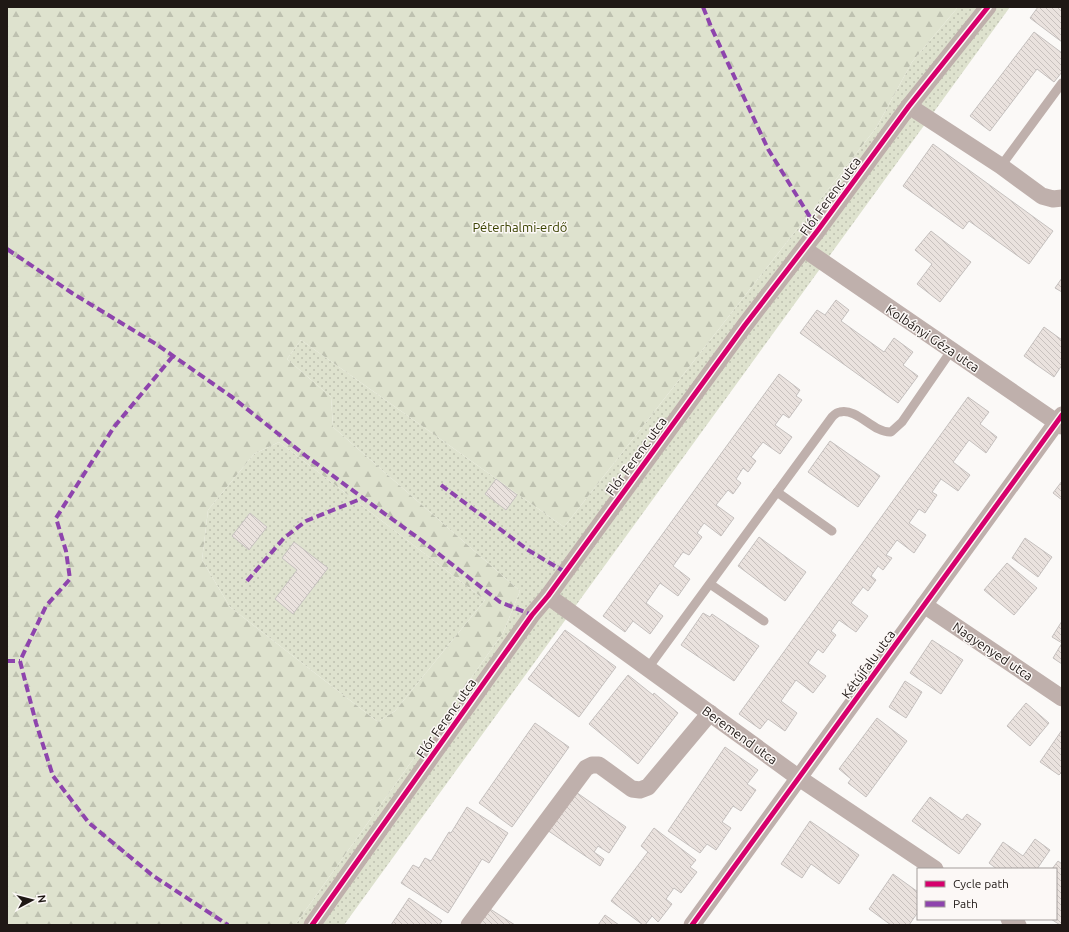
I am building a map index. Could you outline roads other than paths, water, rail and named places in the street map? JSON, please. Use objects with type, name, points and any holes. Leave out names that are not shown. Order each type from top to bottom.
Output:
[{"type":"street","name":"Flór Ferenc utca","points":[[312,925],[532,614],[548,596],[745,325],[804,249],[909,106],[988,7]]},
{"type":"street","points":[[909,106],[1001,166],[1042,196],[1052,199],[1062,198]]},
{"type":"street","name":"Kolbányi Géza utca","points":[[804,249],[951,351],[1060,421]]},
{"type":"street","name":"Kétújfalu utca","points":[[692,925],[924,605],[1060,421]]},
{"type":"street","name":"Beremend utca","points":[[548,596],[799,778],[934,868]]},
{"type":"street","name":"Nagyenyed utca","points":[[924,605],[1062,698]]},
{"type":"street","points":[[469,925],[586,768],[592,765],[599,765],[632,789],[640,790],[648,787],[710,713]]},
{"type":"lane","points":[[1001,166],[1062,83]]},
{"type":"lane","points":[[648,668],[832,416],[841,412],[854,414],[885,432],[891,432],[897,428],[951,351]]},
{"type":"lane","points":[[776,492],[832,531]]},
{"type":"lane","points":[[710,584],[764,622]]},
{"type":"park label","name":"Péterhalmi-erdő","points":[[520,227]]}]
